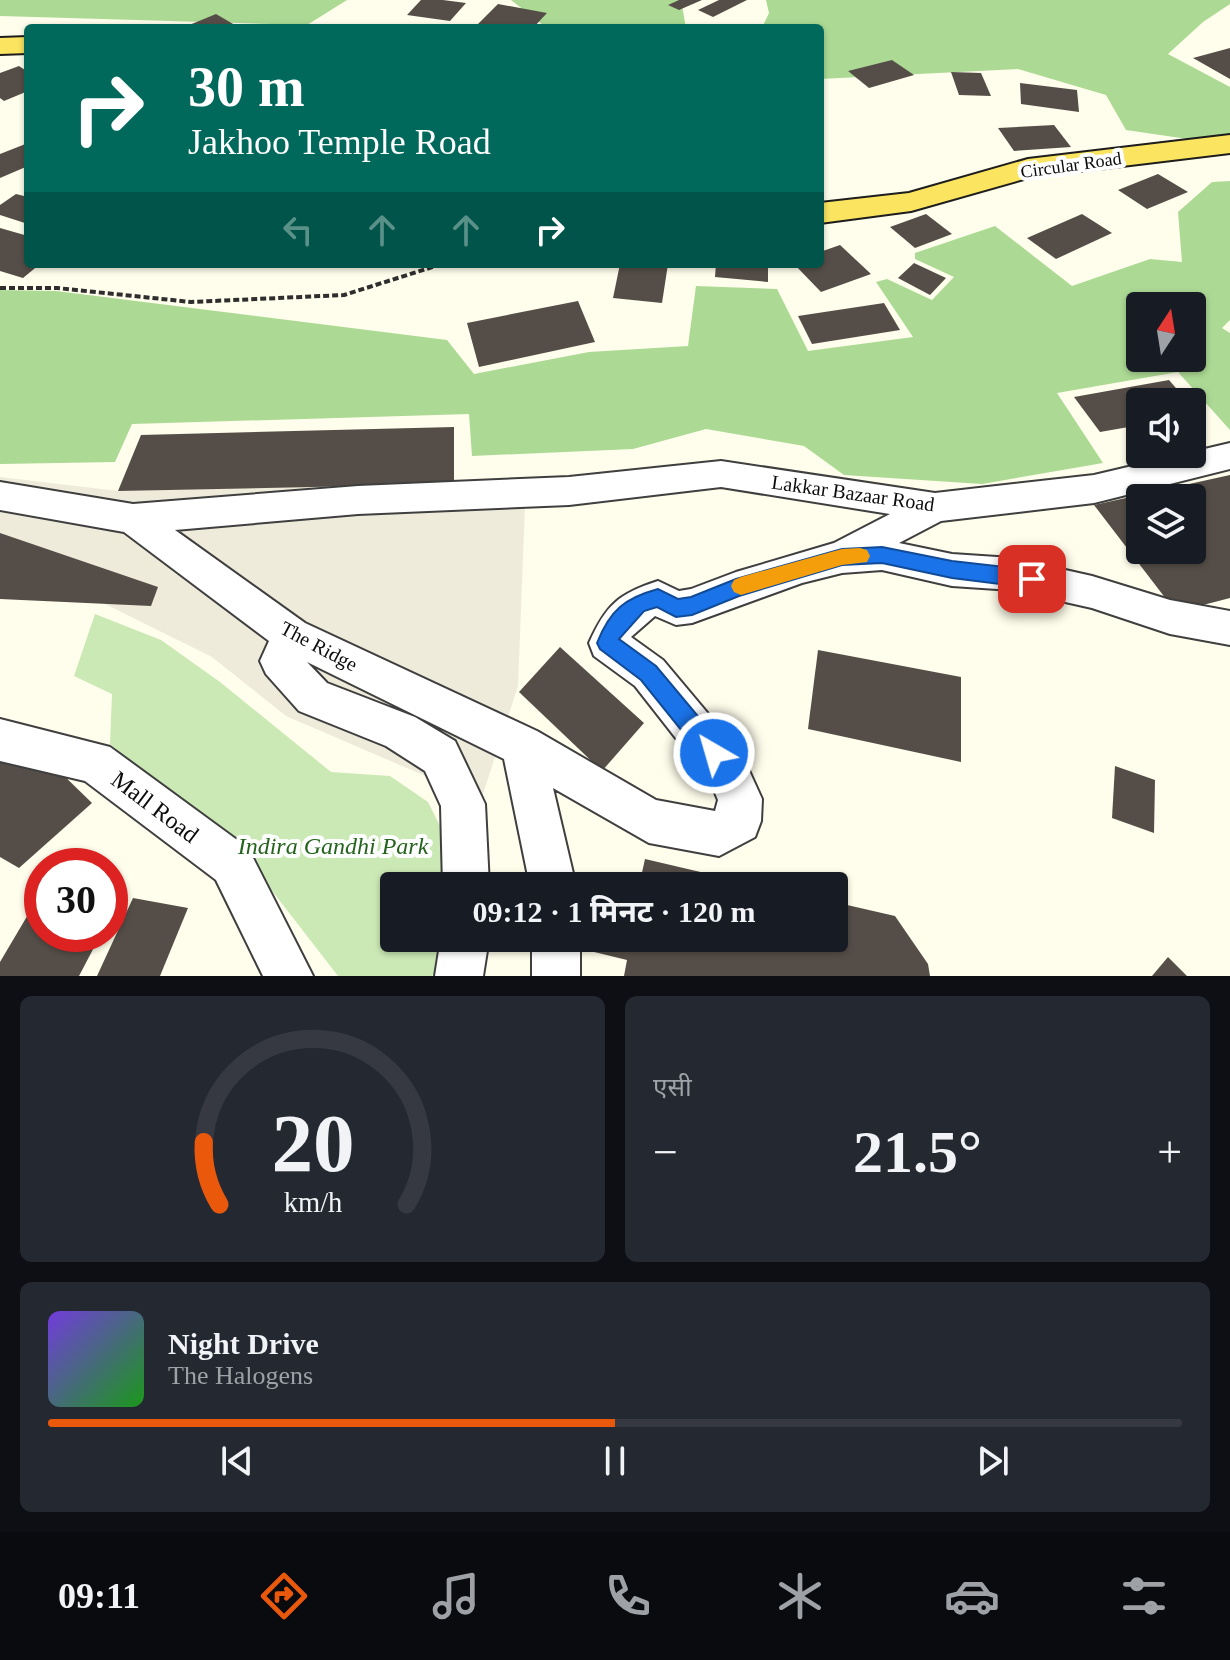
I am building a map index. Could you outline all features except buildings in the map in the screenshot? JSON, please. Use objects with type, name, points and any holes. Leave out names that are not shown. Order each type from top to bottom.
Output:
[{"type":"main road","points":[[0,46],[24,45]]},
{"type":"main road","name":"Circular Road","points":[[824,213],[911,202],[1028,168],[1230,144]]},
{"type":"street","name":"Lakkar Bazaar Road","points":[[569,491],[721,474],[935,507],[1094,489],[1230,456]]},
{"type":"street","name":"The Ridge","points":[[0,496],[133,519],[358,500],[569,491]]},
{"type":"street","points":[[842,557],[935,507]]},
{"type":"street","name":"The Ridge","points":[[133,519],[291,635],[522,746],[649,821],[719,834],[739,821],[740,799],[726,768],[649,673],[608,643],[614,627],[638,603],[658,598],[676,608],[692,606],[736,588],[842,557]]},
{"type":"street","points":[[842,557],[882,555],[952,570],[1012,574],[1092,592],[1170,617],[1230,628]]},
{"type":"street","points":[[291,635],[280,661],[313,697],[400,731],[440,756],[463,804],[465,872]]},
{"type":"street","name":"Mall Road","points":[[0,740],[95,762],[232,864],[289,976]]},
{"type":"street","points":[[522,746],[550,872]]},
{"type":"street","points":[[459,976],[463,952]]},
{"type":"street","points":[[556,952],[556,976]]},
{"type":"path","points":[[0,288],[57,288],[191,302],[344,295],[429,268]]},
{"type":"green space","points":[[0,0],[347,0],[309,24],[0,16]]},
{"type":"green space","points":[[511,0],[681,0],[685,24],[542,24]]},
{"type":"green space","points":[[766,0],[1230,0],[1230,4],[1203,22],[1168,54],[1230,87],[1230,139],[1208,142],[1126,130],[1106,95],[1018,69],[824,79],[824,24],[764,24],[769,13]]},
{"type":"green space","points":[[1230,181],[1230,320],[1222,328],[1230,333],[1230,430],[1206,403],[1206,388],[1192,388],[1178,372],[1057,393],[1103,463],[982,484],[844,475],[804,446],[706,429],[633,449],[472,456],[469,414],[132,424],[115,462],[0,464],[0,290],[56,291],[447,340],[474,374],[589,352],[688,346],[696,286],[777,289],[808,351],[913,337],[876,282],[887,279],[932,300],[954,277],[915,259],[915,253],[995,226],[1072,286],[1150,259],[1182,262],[1178,212],[1212,182]]},
{"type":"green space","name":"Indira Gandhi Park","points":[[95,614],[161,640],[220,682],[331,772],[390,776],[428,802],[454,854],[453,872],[380,872],[380,952],[449,952],[432,976],[338,976],[242,852],[110,744],[112,694],[74,676]]},
{"type":"shaded area","points":[[0,477],[118,491],[526,480],[518,686],[481,800],[286,716],[212,657],[101,602],[0,561]]},
{"type":"slow traffic","points":[[741,586],[802,567],[860,556]]},
{"type":"route","points":[[714,753],[649,673],[608,643],[614,627],[638,603],[658,598],[676,608],[692,606],[736,588],[842,557],[882,555],[952,570],[1012,574],[1032,579]]}]
